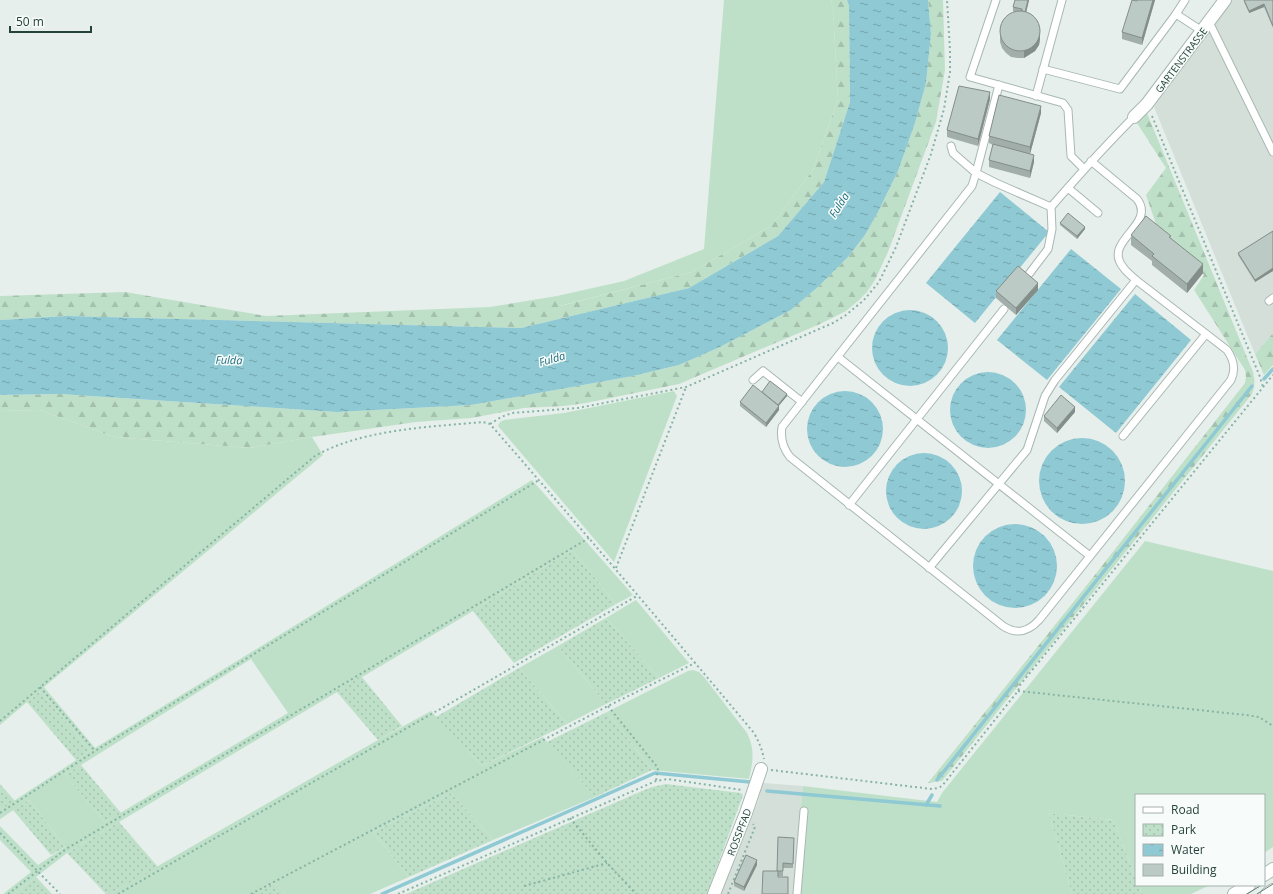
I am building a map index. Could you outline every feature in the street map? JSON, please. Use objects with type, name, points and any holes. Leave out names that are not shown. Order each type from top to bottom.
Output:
[{"type":"street","name":"GARTENSTRASSE","points":[[1134,118],[1147,104],[1225,0]]},
{"type":"street","name":"ROSSPFAD","points":[[714,894],[754,792],[761,769]]},
{"type":"street","points":[[1234,894],[1247,886]]},
{"type":"lane","points":[[996,0],[970,76],[1063,103],[1068,110],[1071,156],[1084,170]]},
{"type":"lane","points":[[1036,96],[1062,0]]},
{"type":"lane","points":[[1043,69],[1120,89],[1185,0]]},
{"type":"lane","points":[[1176,14],[1206,26],[1273,152]]},
{"type":"lane","points":[[999,85],[972,186],[782,427],[780,436],[784,450],[790,457],[1010,631],[1018,632],[1035,624],[1233,375],[1234,368],[1231,356],[1227,350],[1136,280],[1123,267],[1120,262],[1119,250],[1121,244],[1142,215],[1142,209],[1137,199],[1091,161]]},
{"type":"lane","points":[[1029,274],[1048,249],[1052,229],[1051,207],[1091,161],[1134,118]]},
{"type":"lane","points":[[951,146],[953,153],[976,173],[1051,207]]},
{"type":"lane","points":[[1068,188],[1098,213]]},
{"type":"lane","points":[[929,568],[1027,450],[1045,396],[1055,380],[1136,280]]},
{"type":"lane","points":[[849,505],[1004,309]]},
{"type":"lane","points":[[1123,436],[1206,334]]},
{"type":"lane","points":[[838,357],[1090,556]]},
{"type":"lane","points":[[753,380],[763,371],[802,402]]},
{"type":"lane","points":[[797,894],[804,811]]},
{"type":"path","points":[[490,424],[501,417],[512,413],[578,408],[686,387],[833,323],[860,304],[872,292],[879,282],[896,247],[931,154],[944,109],[950,72],[950,50],[946,0]]},
{"type":"path","points":[[1147,104],[1260,377],[1262,387]]},
{"type":"path","points":[[0,721],[315,456],[338,445],[359,438],[416,428],[484,422],[490,424],[616,568],[754,733],[763,751],[764,760],[761,769],[932,789],[938,788],[946,782],[1018,691],[1025,679],[1273,375]]},
{"type":"path","points":[[616,568],[686,387]]},
{"type":"path","points":[[0,813],[95,751],[539,480]]},
{"type":"path","points":[[8,894],[66,849],[589,538]]},
{"type":"path","points":[[118,894],[638,596]]},
{"type":"path","points":[[251,894],[608,706],[696,663]]},
{"type":"path","points":[[40,687],[95,751]]},
{"type":"path","points":[[1018,691],[1246,715],[1259,717],[1273,726]]},
{"type":"path","points":[[608,706],[658,768],[656,781]]},
{"type":"path","points":[[398,894],[656,781],[668,780],[754,792]]},
{"type":"path","points":[[570,818],[607,863],[636,894]]},
{"type":"path","points":[[0,833],[60,894]]},
{"type":"path","points":[[524,886],[607,863]]},
{"type":"shaded area","points":[[1232,0],[1273,0],[1273,333],[1255,354],[1154,107]]},
{"type":"shaded area","points":[[763,783],[803,786],[792,894],[721,894],[758,802]]},
{"type":"green space","points":[[724,0],[831,0],[833,10],[838,99],[813,170],[771,226],[692,272],[559,306],[557,296],[624,281],[704,249]]},
{"type":"green space","points":[[831,0],[847,0],[849,6],[850,102],[824,182],[778,236],[689,288],[521,328],[67,316],[0,320],[0,296],[125,292],[266,316],[490,307],[557,296],[560,306],[692,272],[771,226],[813,170],[838,99],[833,10]]},
{"type":"green space","points":[[928,0],[943,0],[945,70],[936,122],[888,252],[875,280],[867,292],[846,311],[820,324],[679,384],[586,403],[564,406],[524,408],[471,418],[416,422],[312,437],[250,448],[114,437],[40,410],[0,411],[0,395],[60,394],[337,412],[471,405],[633,376],[679,365],[720,347],[791,310],[819,286],[848,257],[865,235],[898,171],[915,123],[926,83],[931,34]]},
{"type":"green space","points":[[1147,113],[1253,372],[1253,391],[942,781],[928,783],[1087,585],[1245,383],[1245,370],[1194,290],[1204,275],[1156,224],[1146,195],[1166,168],[1137,123]]},
{"type":"green space","points":[[1273,333],[1273,365],[1264,375],[1255,354]]},
{"type":"green space","points":[[674,391],[677,396],[614,562],[498,426],[500,422],[504,420],[564,413]]},
{"type":"green space","points":[[40,410],[114,437],[250,448],[312,437],[323,455],[44,687],[95,748],[532,480],[633,595],[616,604],[572,550],[473,611],[67,853],[14,894],[3,894],[31,872],[0,840],[0,826],[38,865],[65,847],[29,800],[0,819],[0,810],[90,751],[40,691],[0,725],[0,411]],"holes":[[[251,659],[288,713],[105,822],[65,775]]]},
{"type":"green space","points":[[1145,541],[1273,571],[1273,847],[1265,852],[1265,794],[1135,794],[1135,876],[1113,820],[1049,813],[1072,894],[792,894],[803,786],[937,802],[942,793]]},
{"type":"green space","points":[[572,550],[616,604],[514,663],[473,611]]},
{"type":"green space","points":[[636,600],[689,663],[659,678],[606,618]]},
{"type":"green space","points":[[606,618],[659,678],[606,704],[558,646]]},
{"type":"green space","points":[[558,646],[606,704],[567,724],[519,668]]},
{"type":"green space","points":[[519,668],[567,724],[482,766],[436,717]]},
{"type":"green space","points":[[693,670],[699,672],[704,677],[747,733],[752,750],[752,767],[749,779],[652,770],[607,712],[688,671]]},
{"type":"green space","points":[[361,676],[402,726],[378,740],[336,691]]},
{"type":"green space","points":[[40,691],[90,751],[76,760],[27,702]]},
{"type":"green space","points":[[431,711],[482,766],[543,737],[595,797],[493,840],[451,793],[373,832],[409,877],[370,894],[285,894],[274,883],[252,894],[109,894],[378,740]]},
{"type":"green space","points":[[607,712],[652,770],[595,797],[547,742]]},
{"type":"green space","points":[[81,765],[121,813],[105,822],[65,775]]},
{"type":"green space","points":[[0,784],[15,801],[0,810]]},
{"type":"green space","points":[[666,784],[741,793],[743,795],[707,894],[406,894],[642,791]]},
{"type":"green space","points":[[451,793],[493,840],[409,877],[373,832]]},
{"type":"green space","points":[[29,800],[65,847],[51,855],[13,810]]},
{"type":"green space","points":[[1049,813],[1113,820],[1135,876],[1135,886],[1138,886],[1142,894],[1072,894]]},
{"type":"green space","points":[[119,822],[158,867],[109,894],[106,894],[67,853]]},
{"type":"green space","points":[[36,877],[52,894],[14,894]]},
{"type":"green space","points":[[274,883],[285,894],[252,894]]},
{"type":"green space","points":[[1138,886],[1208,886],[1191,894],[1142,894]]},
{"type":"water","name":"Fulda","points":[[847,0],[928,0],[931,34],[926,83],[915,123],[898,171],[865,235],[848,257],[819,286],[791,310],[720,347],[679,365],[633,376],[471,405],[337,412],[60,394],[0,395],[0,320],[67,316],[521,328],[689,288],[778,236],[824,182],[850,102],[849,6]]},
{"type":"water","points":[[1000,192],[1049,232],[975,323],[926,283]]},
{"type":"water","points":[[1071,249],[1121,289],[1047,380],[997,340]]},
{"type":"water","points":[[1135,294],[1191,340],[1116,433],[1059,387]]},
{"type":"water","points":[[910,310],[925,313],[937,321],[945,333],[948,348],[945,363],[937,375],[925,383],[910,386],[895,383],[883,375],[875,363],[872,348],[875,333],[883,321],[895,313]]},
{"type":"water","points":[[988,372],[1003,375],[1015,383],[1023,395],[1026,410],[1023,425],[1015,437],[1003,445],[988,448],[973,445],[961,437],[953,425],[950,410],[953,395],[961,383],[973,375]]},
{"type":"water","points":[[845,391],[859,394],[872,402],[880,415],[883,429],[880,443],[872,456],[859,464],[845,467],[831,464],[818,456],[810,443],[807,429],[810,415],[818,402],[831,394]]},
{"type":"water","points":[[1082,438],[1090,439],[1106,445],[1118,457],[1124,473],[1124,489],[1118,505],[1106,517],[1090,523],[1082,524],[1074,523],[1058,517],[1046,505],[1040,489],[1039,481],[1040,473],[1046,457],[1058,445],[1074,439]]},
{"type":"water","points":[[924,453],[939,456],[951,464],[959,476],[962,491],[959,506],[951,518],[939,526],[924,529],[909,526],[897,518],[889,506],[886,491],[889,476],[897,464],[909,456]]},
{"type":"water","points":[[1015,524],[1023,525],[1038,531],[1050,543],[1056,558],[1056,574],[1050,589],[1038,601],[1023,607],[1015,608],[1007,607],[992,601],[980,589],[974,574],[973,566],[974,558],[980,543],[992,531],[1007,525]]},
{"type":"building","points":[[1015,0],[1028,0],[1025,12],[1022,11],[1022,9],[1013,7]]},
{"type":"building","points":[[1132,0],[1153,0],[1142,38],[1122,32]]},
{"type":"building","points":[[1244,0],[1273,0],[1273,26],[1264,4],[1249,11]]},
{"type":"building","points":[[1024,11],[1031,14],[1037,20],[1040,31],[1039,39],[1031,48],[1024,51],[1016,51],[1009,48],[1001,39],[1000,27],[1003,20],[1012,12]]},
{"type":"building","points":[[959,86],[990,92],[978,139],[947,130]]},
{"type":"building","points":[[999,95],[1041,106],[1030,147],[989,136]]},
{"type":"building","points":[[993,144],[1034,155],[1030,171],[989,160]]},
{"type":"building","points":[[1068,213],[1085,227],[1077,236],[1060,223]]},
{"type":"building","points":[[1146,216],[1171,236],[1169,237],[1203,264],[1187,284],[1152,256],[1154,254],[1131,235]]},
{"type":"building","points":[[1273,231],[1273,268],[1255,280],[1238,253]]},
{"type":"building","points":[[1018,266],[1038,283],[1016,308],[996,291]]},
{"type":"building","points":[[770,381],[787,394],[778,405],[762,392]]},
{"type":"building","points":[[753,385],[779,406],[766,423],[740,402]]},
{"type":"building","points":[[1061,395],[1075,407],[1057,428],[1044,416]]},
{"type":"building","points":[[778,837],[794,838],[793,864],[783,863],[783,871],[777,871]]},
{"type":"building","points":[[746,855],[757,860],[744,887],[734,882]]},
{"type":"building","points":[[763,871],[778,871],[778,877],[788,877],[788,894],[762,894]]},
{"type":"waterway","points":[[1264,379],[1273,369]]},
{"type":"waterway","points":[[937,780],[1252,386]]},
{"type":"waterway","points":[[382,894],[655,773],[750,782]]},
{"type":"waterway","points":[[767,791],[940,806]]},
{"type":"waterway","points":[[926,805],[932,795]]},
{"type":"tram line","points":[[1257,894],[1273,884]]},
{"type":"tram line","points":[[1247,894],[1260,886]]}]
